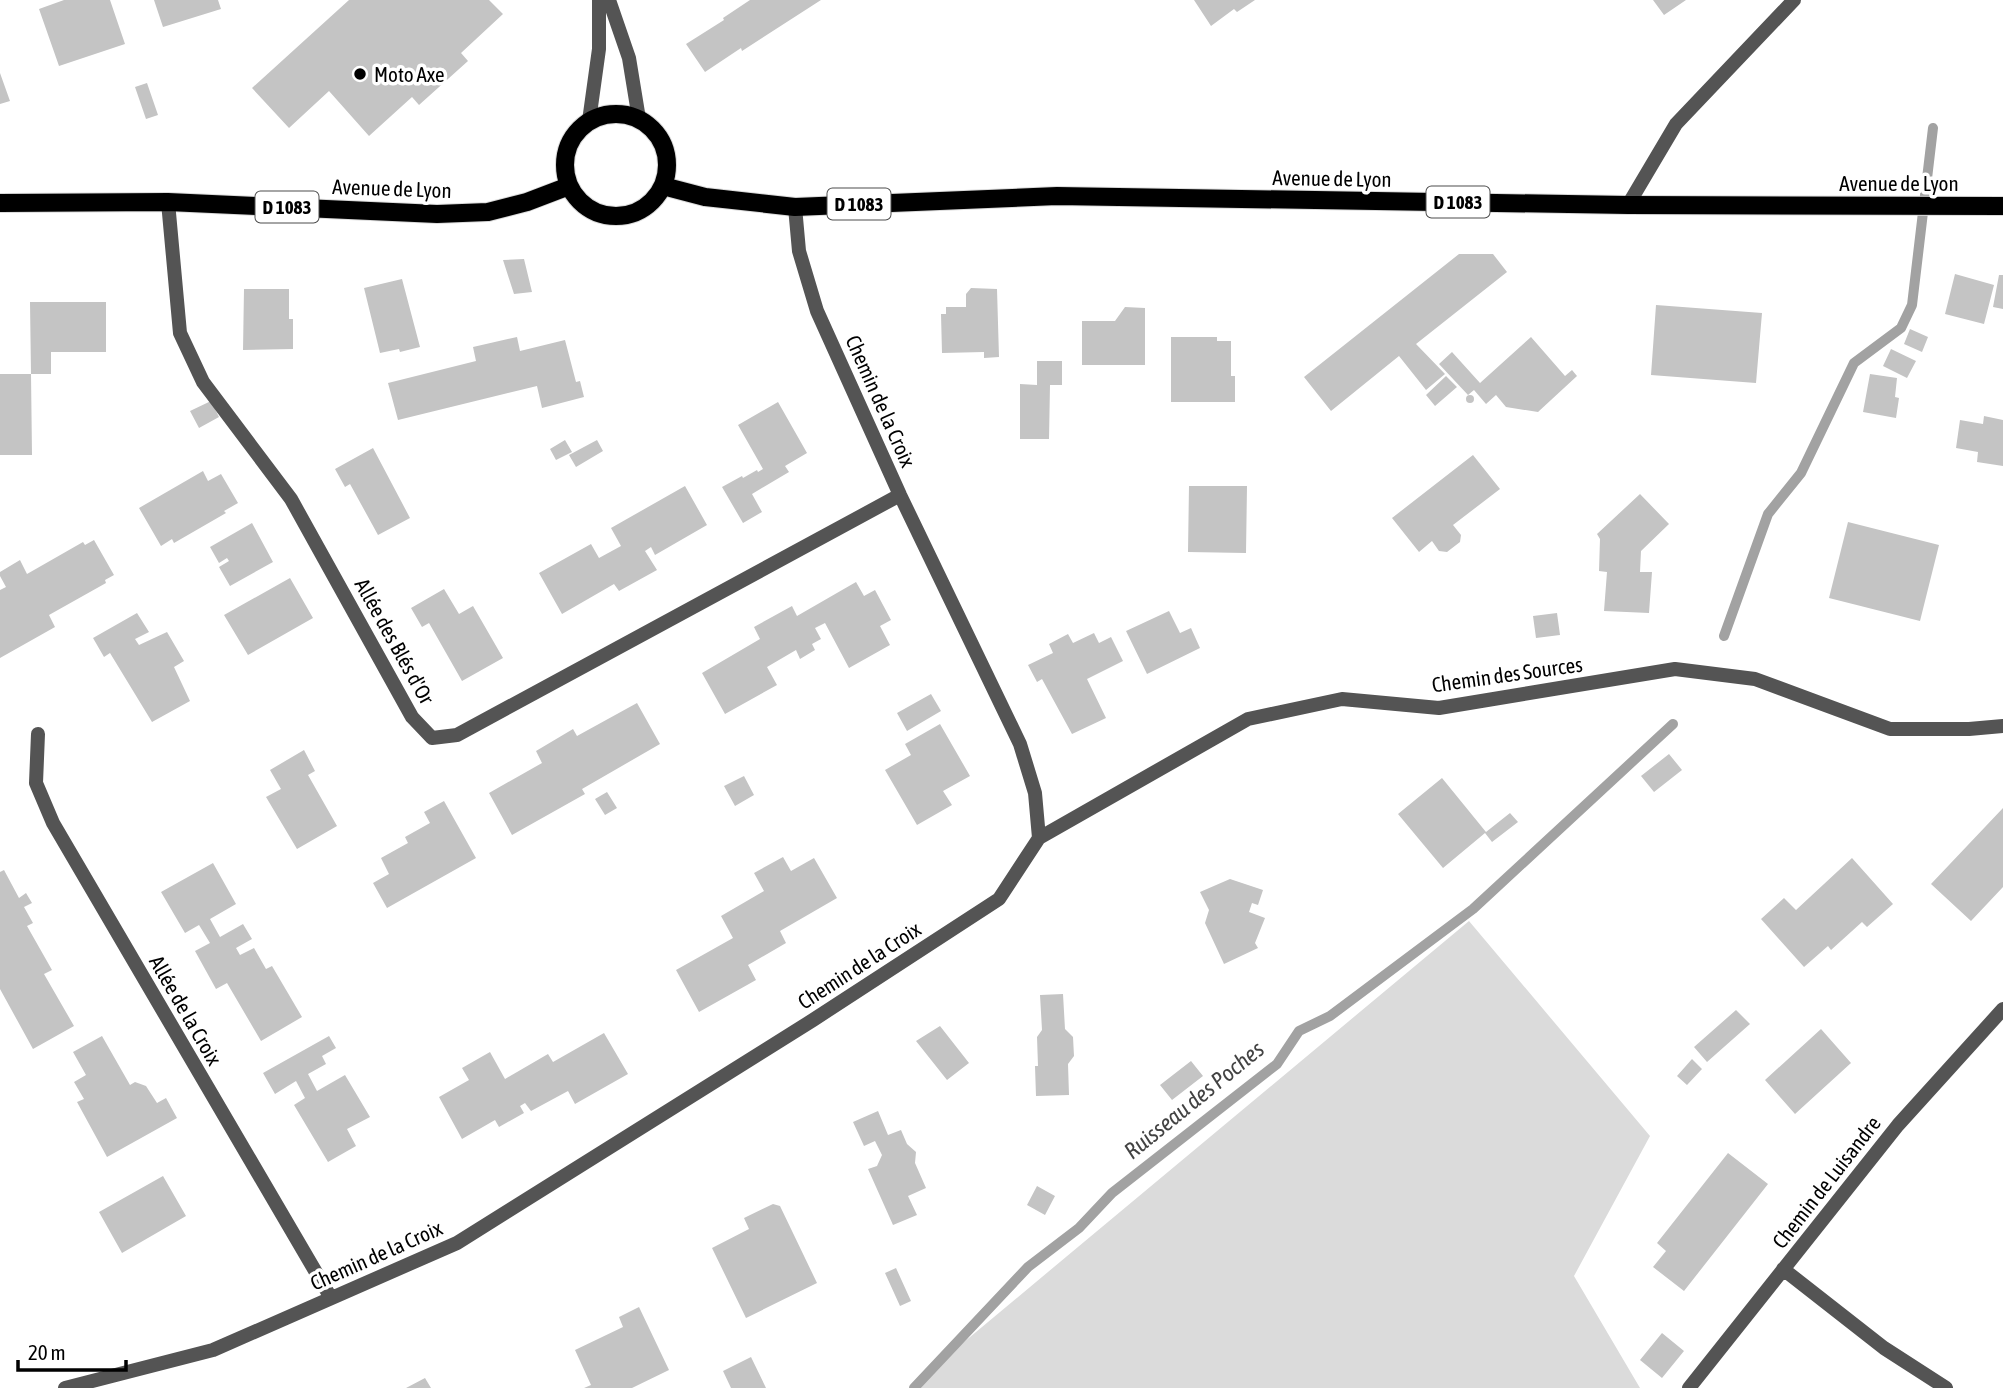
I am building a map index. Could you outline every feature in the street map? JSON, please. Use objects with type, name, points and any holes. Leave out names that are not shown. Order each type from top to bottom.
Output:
[{"type":"main road","points":[[605,114],[623,114],[639,119],[652,128],[662,140],[667,155],[663,186],[648,206],[634,213],[601,215],[587,208],[569,186],[565,168],[567,150],[575,133],[589,121],[605,114]]},
{"type":"main road","name":"Avenue de Lyon","points":[[0,204],[168,202],[437,214],[488,212],[527,202],[569,186]]},
{"type":"main road","name":"Avenue de Lyon","points":[[663,186],[705,197],[795,207],[1057,196],[1628,205],[2003,206]]},
{"type":"street","points":[[589,121],[599,49],[599,0]]},
{"type":"street","points":[[609,0],[629,58],[639,119]]},
{"type":"street","points":[[1628,205],[1675,124],[1794,0]]},
{"type":"street","name":"Allée des Blés d'Or","points":[[168,202],[180,333],[203,382],[291,499],[412,717],[432,738],[457,736],[900,495]]},
{"type":"street","name":"Chemin de la Croix","points":[[65,1388],[213,1350],[457,1243],[871,983],[999,899],[1039,838],[1035,793],[1020,744],[900,495],[817,311],[799,251],[795,207]]},
{"type":"street","name":"Chemin des Sources","points":[[1039,838],[1248,719],[1342,699],[1439,708],[1675,669],[1755,679],[1890,729],[2003,726]]},
{"type":"street","name":"Allée de la Croix","points":[[38,734],[36,783],[53,823],[331,1298]]},
{"type":"street","name":"Chemin de Luisandre","points":[[1689,1388],[1898,1125],[2003,1009]]},
{"type":"street","points":[[1783,1269],[1884,1348],[1945,1388]]},
{"type":"shaded area","points":[[1469,921],[1650,1136],[1574,1276],[1640,1388],[914,1388],[946,1357]]},
{"type":"building","points":[[64,0],[110,0],[125,44],[59,66],[39,9]]},
{"type":"building","points":[[154,0],[218,0],[221,9],[163,27]]},
{"type":"building","name":"Moto Axe","points":[[349,0],[489,0],[503,14],[461,53],[468,61],[419,105],[412,97],[369,136],[329,91],[289,128],[252,88]]},
{"type":"building","points":[[750,0],[821,0],[705,72],[686,44]]},
{"type":"building","points":[[1194,0],[1255,0],[1237,12],[1234,9],[1211,26]]},
{"type":"building","points":[[1653,0],[1686,0],[1664,15]]},
{"type":"building","points":[[0,73],[10,101],[0,104]]},
{"type":"building","points":[[147,83],[158,115],[146,119],[135,87]]},
{"type":"building","points":[[1459,254],[1493,254],[1507,272],[1416,344],[1445,374],[1426,390],[1399,356],[1331,411],[1304,377]]},
{"type":"building","points":[[524,259],[532,292],[514,294],[503,260]]},
{"type":"building","points":[[1955,274],[1994,285],[1984,324],[1945,314]]},
{"type":"building","points":[[1999,275],[2003,275],[2003,309],[1993,307]]},
{"type":"building","points":[[402,279],[420,347],[380,353],[364,288]]},
{"type":"building","points":[[971,288],[997,289],[999,357],[984,358],[984,352],[942,353],[941,314],[946,314],[946,307],[966,307],[966,294]]},
{"type":"building","points":[[244,289],[289,289],[293,349],[243,350]]},
{"type":"building","points":[[30,302],[106,302],[106,352],[51,352],[51,374],[31,374]]},
{"type":"building","points":[[1656,305],[1762,313],[1756,383],[1651,375]]},
{"type":"building","points":[[1125,307],[1145,308],[1145,365],[1082,365],[1082,321],[1115,321]]},
{"type":"building","points":[[1910,329],[1928,337],[1922,352],[1904,344]]},
{"type":"building","points":[[517,337],[520,351],[565,340],[576,382],[580,381],[584,397],[542,408],[537,386],[398,420],[388,383],[476,361],[473,347]]},
{"type":"building","points":[[1171,337],[1217,337],[1217,341],[1231,341],[1231,376],[1235,376],[1235,402],[1171,402]]},
{"type":"building","points":[[1531,337],[1565,376],[1572,370],[1577,376],[1538,412],[1506,407],[1496,395],[1486,404],[1474,390],[1468,395],[1439,364],[1452,352],[1480,383]]},
{"type":"building","points":[[1891,349],[1916,361],[1907,378],[1883,366]]},
{"type":"building","points":[[1037,361],[1062,361],[1062,385],[1050,385],[1049,439],[1020,439],[1020,384],[1037,385]]},
{"type":"building","points":[[0,374],[31,374],[32,455],[0,455]]},
{"type":"building","points":[[1870,374],[1897,378],[1895,397],[1899,398],[1896,418],[1863,412]]},
{"type":"building","points":[[1446,376],[1457,387],[1435,406],[1426,395]]},
{"type":"building","points":[[1470,395],[1474,399],[1470,403],[1466,399]]},
{"type":"building","points":[[211,401],[219,417],[199,428],[190,411]]},
{"type":"building","points":[[778,402],[807,453],[785,466],[789,472],[752,494],[762,512],[743,523],[722,487],[763,469],[738,425]]},
{"type":"building","points":[[1984,416],[2003,420],[2003,466],[1977,462],[1978,452],[1956,448],[1960,420],[1983,424]]},
{"type":"building","points":[[565,440],[572,452],[556,460],[550,449]]},
{"type":"building","points":[[597,440],[603,451],[576,467],[569,455]]},
{"type":"building","points":[[373,448],[410,518],[378,535],[350,484],[345,487],[335,469]]},
{"type":"building","points":[[1473,455],[1500,489],[1453,525],[1461,535],[1460,542],[1447,552],[1439,551],[1432,541],[1419,552],[1392,518]]},
{"type":"building","points":[[203,471],[208,481],[221,474],[238,503],[224,511],[226,513],[174,543],[172,539],[161,546],[139,508]]},
{"type":"building","points":[[685,486],[707,525],[655,555],[651,547],[645,551],[657,570],[619,591],[614,584],[562,614],[539,573],[591,544],[599,558],[621,546],[611,528]]},
{"type":"building","points":[[1189,486],[1247,486],[1246,553],[1188,552]]},
{"type":"building","points":[[1640,494],[1669,524],[1641,551],[1640,572],[1652,572],[1649,613],[1604,611],[1607,572],[1599,571],[1600,539],[1597,534]]},
{"type":"building","points":[[1848,522],[1939,545],[1920,621],[1829,598]]},
{"type":"building","points":[[252,523],[273,562],[230,586],[219,567],[229,561],[227,558],[219,563],[210,547]]},
{"type":"building","points":[[94,540],[114,575],[105,580],[106,583],[49,615],[55,627],[0,658],[0,590],[6,587],[0,572],[20,560],[27,574],[83,542],[85,545]]},
{"type":"building","points":[[290,578],[313,618],[248,655],[224,615]]},
{"type":"building","points":[[856,582],[864,596],[875,590],[891,620],[880,626],[890,645],[849,668],[825,623],[815,628],[821,639],[812,644],[815,650],[800,659],[796,650],[767,667],[777,685],[725,714],[702,673],[760,639],[754,627],[792,606],[797,616]]},
{"type":"building","points":[[444,589],[459,614],[473,606],[503,658],[462,681],[429,623],[422,627],[411,608]]},
{"type":"building","points":[[1169,611],[1180,633],[1191,628],[1200,648],[1147,674],[1126,631]]},
{"type":"building","points":[[137,613],[149,632],[135,639],[139,645],[167,632],[184,661],[174,667],[190,701],[152,722],[110,653],[104,657],[93,638]]},
{"type":"building","points":[[1557,613],[1560,635],[1536,638],[1533,616]]},
{"type":"building","points":[[1094,633],[1099,643],[1111,637],[1123,661],[1087,679],[1106,718],[1072,734],[1042,679],[1037,682],[1028,665],[1053,653],[1049,644],[1068,634],[1073,643]]},
{"type":"building","points":[[931,694],[941,711],[907,731],[897,713]]},
{"type":"building","points":[[637,703],[660,744],[582,789],[585,794],[512,835],[489,793],[542,763],[536,751],[573,729],[577,736]]},
{"type":"building","points":[[940,724],[970,776],[943,791],[952,805],[917,825],[885,770],[911,755],[905,744]]},
{"type":"building","points":[[304,750],[315,771],[308,775],[337,826],[297,849],[266,797],[281,789],[270,770]]},
{"type":"building","points":[[1669,754],[1682,770],[1654,792],[1641,776]]},
{"type":"building","points":[[744,776],[754,795],[735,806],[724,786]]},
{"type":"building","points":[[1442,778],[1486,832],[1510,813],[1518,822],[1492,842],[1485,833],[1443,868],[1398,814]]},
{"type":"building","points":[[607,792],[617,808],[605,815],[595,799]]},
{"type":"building","points":[[444,801],[476,858],[387,908],[373,883],[389,874],[381,858],[408,843],[405,837],[430,823],[424,812]]},
{"type":"building","points":[[2003,808],[2003,887],[1971,921],[1931,884]]},
{"type":"building","points":[[783,857],[791,871],[814,858],[837,898],[780,931],[786,943],[748,965],[756,980],[699,1012],[676,970],[733,938],[721,916],[764,891],[754,873]]},
{"type":"building","points":[[1852,858],[1893,904],[1867,927],[1862,922],[1831,950],[1828,946],[1804,967],[1761,919],[1784,898],[1796,910]]},
{"type":"building","points":[[213,863],[236,904],[210,919],[220,937],[243,924],[252,939],[236,948],[240,955],[254,948],[266,969],[272,966],[302,1017],[261,1041],[227,983],[216,989],[195,951],[210,943],[199,925],[185,933],[161,892]]},
{"type":"building","points":[[4,870],[19,898],[26,893],[32,903],[24,907],[33,923],[27,926],[52,970],[44,974],[74,1026],[33,1049],[0,989],[0,872]]},
{"type":"building","points":[[1230,879],[1263,890],[1258,905],[1252,903],[1249,912],[1265,918],[1255,943],[1258,948],[1224,964],[1205,923],[1209,910],[1200,892]]},
{"type":"building","points":[[1063,994],[1065,1029],[1073,1037],[1074,1056],[1068,1064],[1069,1095],[1036,1096],[1037,1037],[1042,1030],[1040,995]]},
{"type":"building","points":[[1736,1010],[1750,1024],[1707,1062],[1694,1047]]},
{"type":"building","points":[[940,1026],[969,1063],[947,1080],[916,1041]]},
{"type":"building","points":[[1821,1029],[1851,1063],[1795,1114],[1765,1080]]},
{"type":"building","points":[[604,1033],[628,1074],[575,1104],[568,1091],[531,1111],[525,1103],[520,1106],[524,1113],[499,1127],[495,1120],[462,1139],[439,1097],[469,1080],[462,1068],[490,1052],[505,1079],[548,1054],[553,1062]]},
{"type":"building","points":[[102,1036],[130,1085],[135,1082],[146,1086],[157,1103],[166,1098],[177,1118],[107,1157],[77,1102],[84,1099],[74,1082],[86,1075],[73,1052]]},
{"type":"building","points":[[329,1036],[336,1048],[322,1056],[326,1064],[308,1074],[317,1091],[345,1075],[370,1117],[347,1129],[356,1146],[328,1162],[294,1105],[305,1098],[296,1081],[275,1094],[263,1073]]},
{"type":"building","points":[[1692,1059],[1702,1069],[1687,1085],[1677,1076]]},
{"type":"building","points":[[1191,1061],[1203,1076],[1172,1100],[1160,1085]]},
{"type":"building","points":[[878,1111],[888,1135],[901,1130],[907,1144],[916,1152],[915,1163],[926,1188],[908,1196],[917,1215],[893,1225],[868,1169],[877,1166],[882,1155],[875,1141],[864,1146],[853,1122]]},
{"type":"building","points":[[1728,1153],[1768,1184],[1684,1291],[1653,1267],[1666,1251],[1657,1243]]},
{"type":"building","points":[[163,1176],[186,1216],[122,1253],[99,1212]]},
{"type":"building","points":[[1037,1186],[1055,1196],[1045,1215],[1027,1205]]},
{"type":"building","points":[[773,1204],[780,1206],[817,1283],[746,1318],[712,1248],[749,1229],[744,1218]]},
{"type":"building","points":[[896,1268],[911,1301],[900,1306],[885,1273]]},
{"type":"building","points":[[639,1307],[669,1370],[632,1388],[584,1388],[591,1385],[575,1350],[623,1327],[619,1317]]},
{"type":"building","points":[[1662,1333],[1684,1351],[1662,1378],[1640,1360]]},
{"type":"building","points":[[751,1357],[766,1388],[731,1388],[723,1371]]},
{"type":"building","points":[[425,1378],[431,1388],[406,1388]]},
{"type":"waterway","name":"Ruisseau des Poches","points":[[1724,636],[1768,514],[1801,473],[1854,363],[1901,328],[1912,305],[1933,128]]},
{"type":"waterway","name":"Ruisseau des Poches","points":[[914,1388],[1028,1267],[1079,1228],[1112,1193],[1277,1064],[1299,1031],[1330,1016],[1473,909],[1673,724]]},
{"type":"place","name":"Moto Axe","points":[[360,74]]}]
